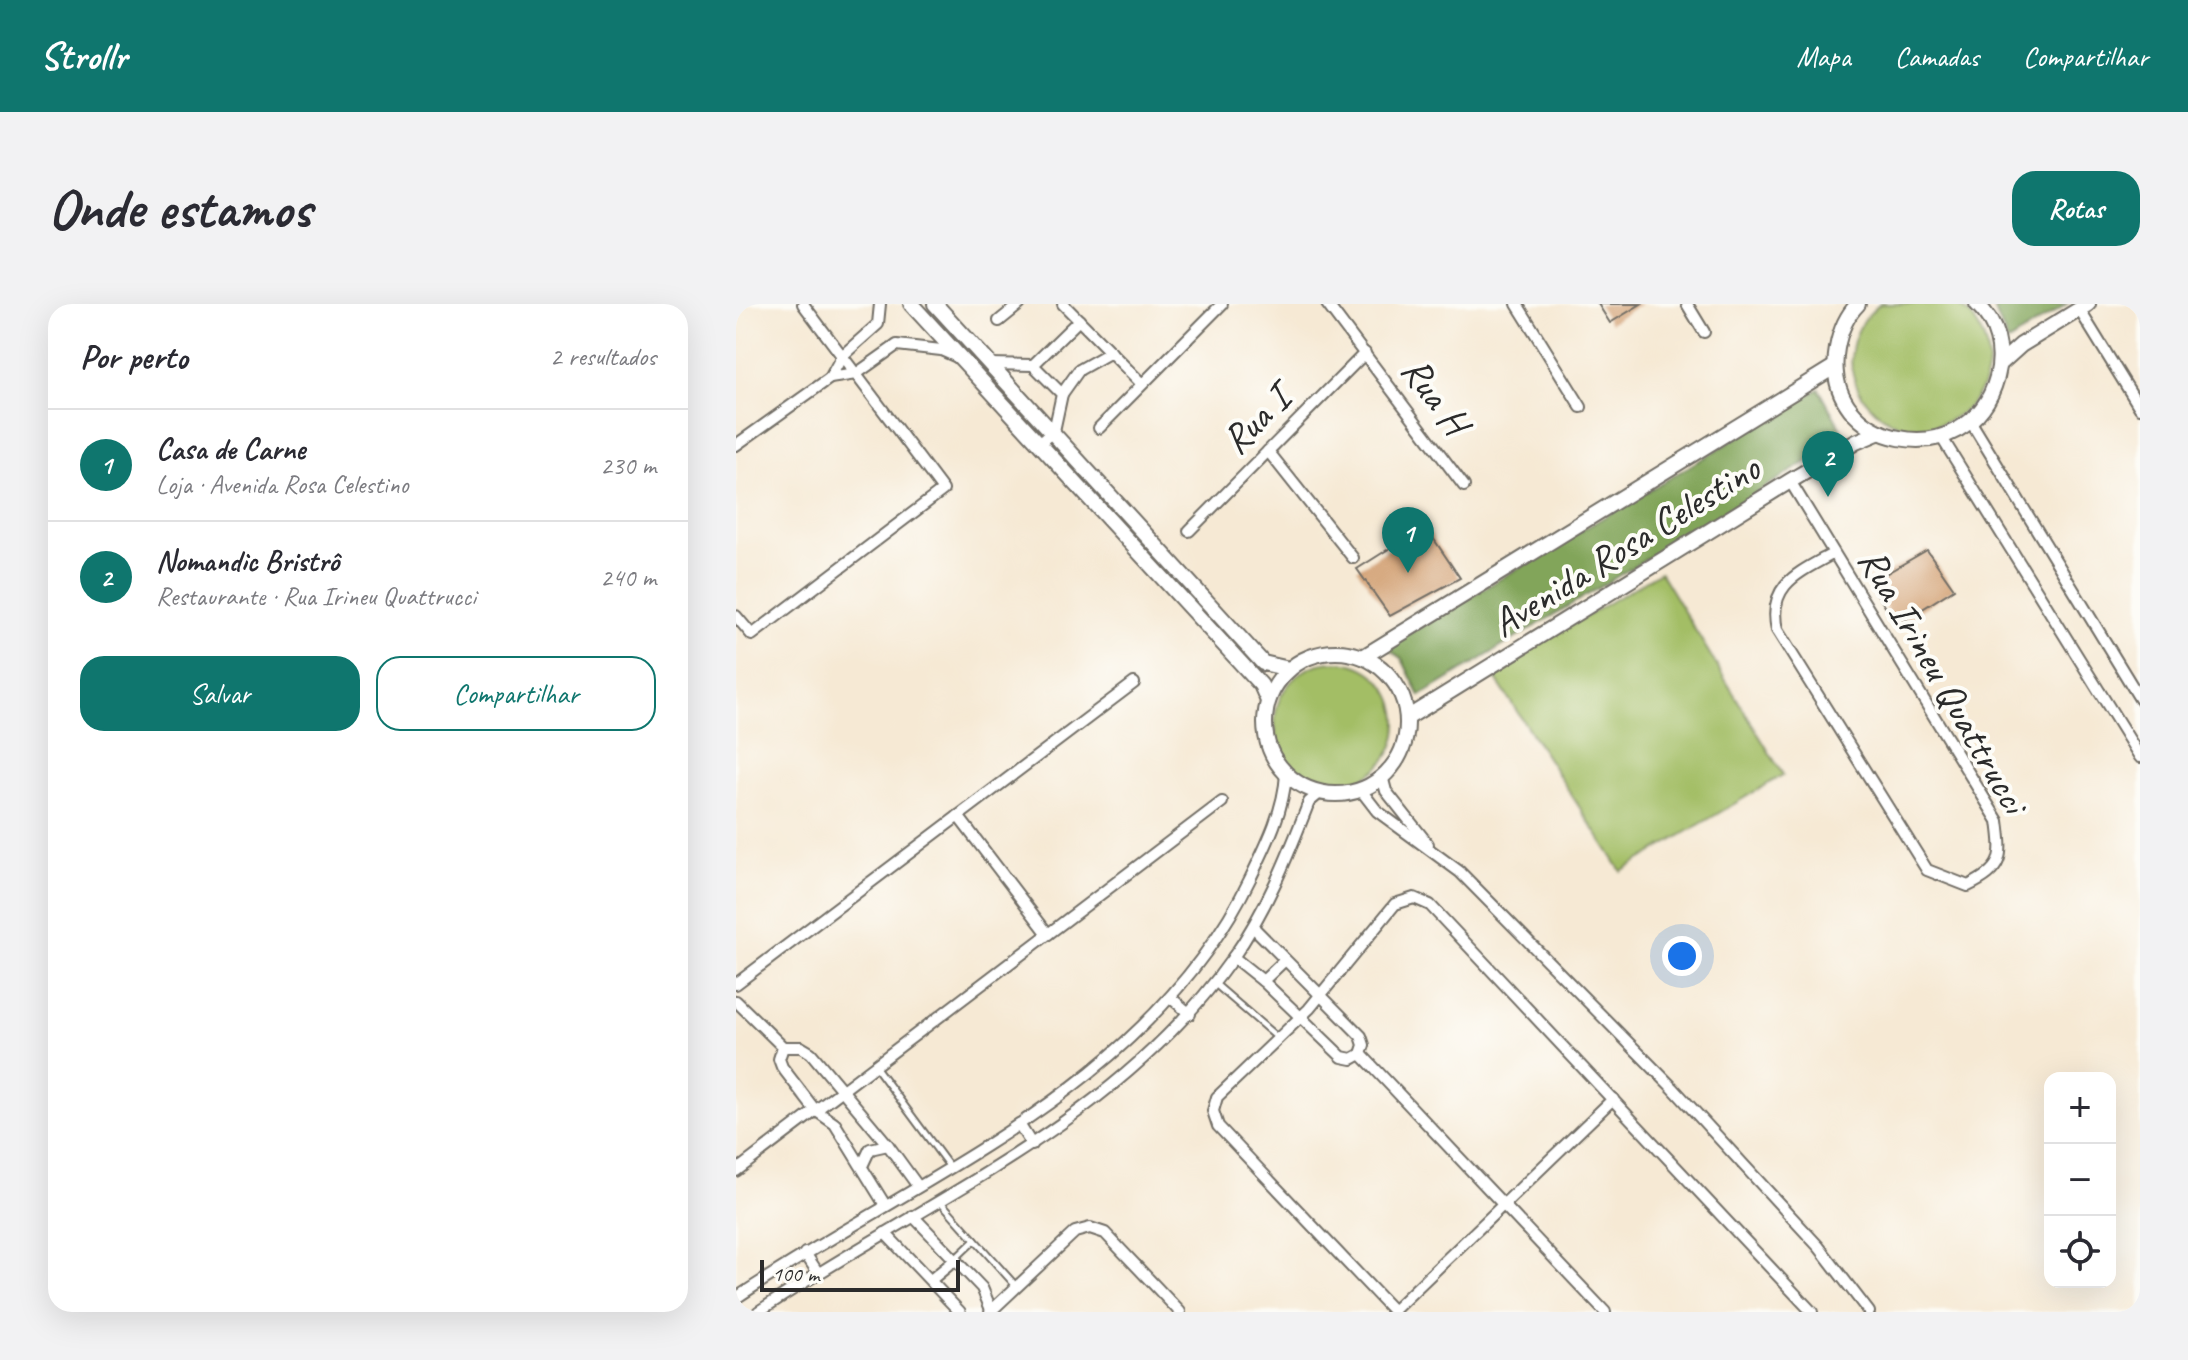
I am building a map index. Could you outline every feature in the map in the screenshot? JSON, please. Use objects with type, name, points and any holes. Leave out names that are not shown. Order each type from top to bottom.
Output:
[{"type":"street","points":[[736,616],[752,635],[943,490],[803,304]]},
{"type":"street","points":[[736,445],[830,378],[842,356],[878,324],[880,304]]},
{"type":"street","points":[[736,1298],[1019,1124],[1106,1062],[1171,998],[1211,946],[1245,891],[1285,794],[1286,774],[1267,740],[1268,701],[1261,685],[911,304]]},
{"type":"street","points":[[935,304],[1263,663],[1289,669]]},
{"type":"street","points":[[999,321],[1020,304]]},
{"type":"street","points":[[1063,304],[1142,384]]},
{"type":"street","points":[[1099,428],[1222,304]]},
{"type":"street","name":"Rua H","points":[[1327,304],[1464,486]]},
{"type":"street","points":[[1517,304],[1581,407]]},
{"type":"street","points":[[1687,304],[1704,332]]},
{"type":"street","points":[[1855,305],[1840,331],[1834,367],[1851,409],[1871,429],[1909,442],[1942,438],[1971,422],[1992,399],[2001,363],[1997,335],[1977,304]]},
{"type":"street","points":[[2001,363],[2021,345],[2084,307],[2140,408]]},
{"type":"street","points":[[1033,365],[1079,320]]},
{"type":"street","points":[[830,378],[856,374],[897,345],[941,350],[962,360]]},
{"type":"street","points":[[1039,443],[1054,431],[1062,394],[1079,370],[1111,352]]},
{"type":"street","name":"Rua I","points":[[1189,531],[1365,353]]},
{"type":"street","points":[[989,364],[1033,365],[1062,394]]},
{"type":"street","name":"Avenida Rosa Celestino","points":[[1363,657],[1834,367]]},
{"type":"street","points":[[1971,422],[2140,699]]},
{"type":"street","name":"Avenida Rosa Celestino","points":[[1407,718],[1790,481],[1880,432]]},
{"type":"street","points":[[1942,438],[2140,757]]},
{"type":"street","points":[[1268,451],[1353,558]]},
{"type":"street","name":"Rua Irineu Quattrucci","points":[[1790,481],[1998,821],[2002,854],[1990,876],[1968,886],[1927,870],[1777,630],[1772,608],[1781,589],[1834,553]]},
{"type":"street","points":[[1268,701],[1289,669],[1324,653],[1363,657],[1394,682],[1407,718],[1398,756],[1382,776],[1360,789],[1321,792],[1286,774]]},
{"type":"street","points":[[736,984],[1134,683]]},
{"type":"street","points":[[1382,776],[1386,791],[1429,846]]},
{"type":"street","points":[[1360,789],[1377,811],[1403,832],[1429,846],[1460,872],[1673,1088],[1819,1247],[1869,1312]]},
{"type":"street","points":[[758,1312],[1032,1145],[1122,1080],[1190,1014],[1233,957],[1253,927],[1309,802],[1321,792]]},
{"type":"street","points":[[736,1171],[1222,802]]},
{"type":"street","points":[[958,816],[1048,934]]},
{"type":"street","points":[[1613,1099],[1394,1311],[1215,1121],[1213,1111],[1217,1097],[1301,1018],[1395,904],[1419,899],[1430,905],[1613,1099],[1812,1312]]},
{"type":"street","points":[[1233,957],[1263,981],[1342,1057],[1352,1059],[1361,1054],[1364,1045],[1361,1036],[1253,927]]},
{"type":"street","points":[[1263,981],[1284,961]]},
{"type":"street","points":[[1171,998],[1190,1014]]},
{"type":"street","points":[[736,1001],[783,1047],[806,1050],[888,1145],[917,1185]]},
{"type":"street","points":[[783,1047],[780,1064],[815,1110],[835,1124],[863,1164],[885,1205]]},
{"type":"street","points":[[1361,1054],[1605,1312]]},
{"type":"street","points":[[1019,1124],[1032,1145]]},
{"type":"street","points":[[863,1164],[870,1149],[888,1145]]},
{"type":"street","points":[[913,1216],[982,1288],[991,1312],[1075,1232],[1095,1229],[1105,1233],[1180,1312]]},
{"type":"street","points":[[885,1233],[932,1279],[960,1312]]},
{"type":"street","points":[[805,1253],[818,1273]]},
{"type":"street","points":[[932,1279],[955,1260]]},
{"type":"lane","points":[[1214,983],[1280,1040]]},
{"type":"lane","points":[[875,1065],[949,1166]]},
{"type":"lane","points":[[939,1201],[1017,1287]]},
{"type":"lane","points":[[955,1260],[975,1240]]},
{"type":"green space","points":[[1880,304],[1957,304],[1980,329],[1986,345],[1988,368],[1978,394],[1965,410],[1937,425],[1910,427],[1886,418],[1867,402],[1855,379],[1852,354],[1859,328]]},
{"type":"green space","points":[[1992,304],[2067,304],[2008,342]]},
{"type":"green space","points":[[1819,389],[1846,438],[1420,696],[1402,659],[1386,647]]},
{"type":"green space","points":[[1660,572],[1783,775],[1621,871],[1492,673]]},
{"type":"green space","points":[[1336,662],[1359,667],[1379,680],[1392,700],[1397,723],[1392,746],[1379,766],[1359,779],[1336,784],[1313,779],[1293,766],[1280,746],[1275,723],[1280,700],[1293,680],[1313,667]]},
{"type":"building","points":[[1598,304],[1641,304],[1610,323]]},
{"type":"building","points":[[1425,526],[1460,578],[1390,616],[1357,569]]},
{"type":"building","points":[[1927,550],[1954,589],[1897,625],[1870,583]]},
{"type":"place","name":"Nomandic Bristrô","points":[[1828,497]]},
{"type":"place","name":"Casa de Carne","points":[[1408,573]]}]
